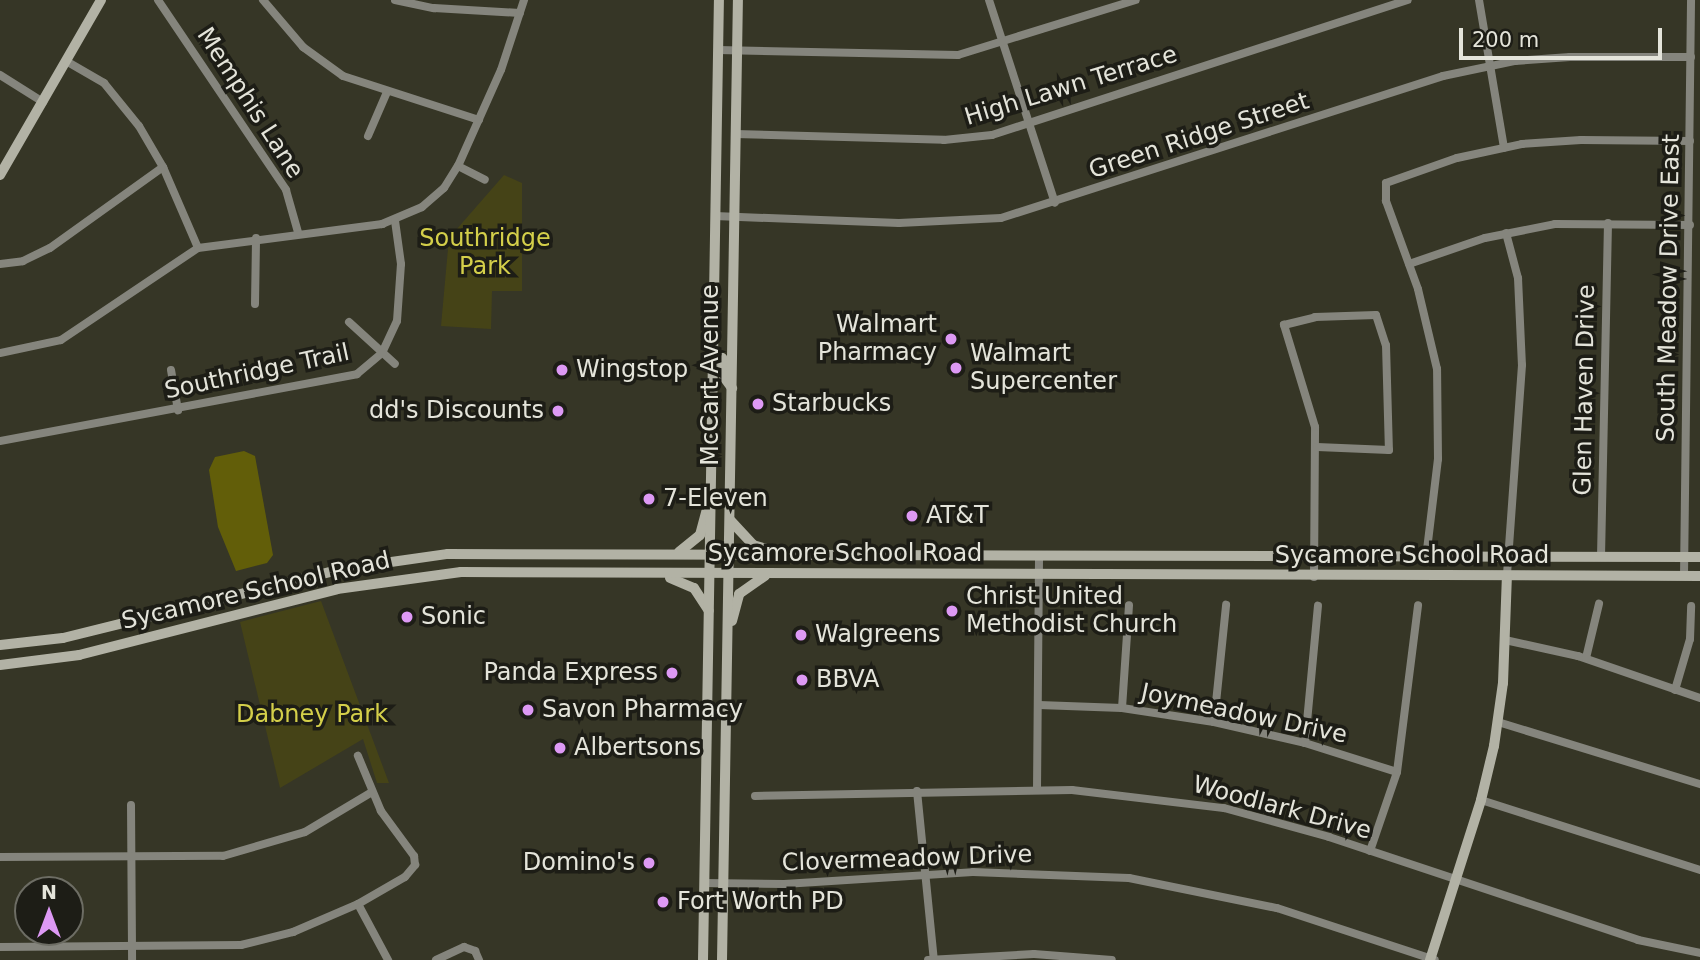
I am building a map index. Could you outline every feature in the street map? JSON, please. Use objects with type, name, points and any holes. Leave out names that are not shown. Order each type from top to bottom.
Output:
[{"type":"main road","points":[[0,175],[102,0]]},
{"type":"main road","name":"McCart Avenue","points":[[703,960],[719,0]]},
{"type":"main road","name":"McCart Avenue","points":[[722,960],[738,0]]},
{"type":"main road","points":[[713,320],[720,328],[722,349],[732,353]]},
{"type":"main road","points":[[712,352],[722,358],[724,377],[732,388]]},
{"type":"main road","points":[[676,553],[700,536],[711,493]]},
{"type":"main road","points":[[730,520],[753,545],[791,556]]},
{"type":"main road","points":[[562,571],[563,553]]},
{"type":"main road","name":"Sycamore School Road","points":[[0,645],[92,630],[366,564],[448,554],[676,553],[1158,558],[1700,557]]},
{"type":"main road","points":[[900,555],[900,575]]},
{"type":"main road","points":[[1158,558],[1158,576]]},
{"type":"main road","points":[[366,564],[370,583]]},
{"type":"main road","name":"Sycamore School Road","points":[[0,665],[97,650],[370,583],[461,572],[1314,577],[1700,576]]},
{"type":"main road","points":[[651,573],[685,582],[701,596],[710,614]]},
{"type":"main road","points":[[727,645],[739,594],[768,574]]},
{"type":"main road","points":[[1432,959],[1481,800],[1498,722],[1507,576]]},
{"type":"main road","points":[[92,630],[97,650]]},
{"type":"main road","points":[[708,722],[726,722]]},
{"type":"street","name":"Memphis Lane","points":[[158,0],[286,190],[298,232]]},
{"type":"street","points":[[263,0],[290,34],[329,67],[387,92],[479,120]]},
{"type":"street","points":[[396,0],[434,8],[520,13]]},
{"type":"street","points":[[0,353],[61,340],[198,248],[298,232],[394,221],[435,198],[458,166],[479,120],[524,0]]},
{"type":"street","points":[[989,0],[1055,203]]},
{"type":"street","points":[[718,50],[938,57],[1003,43],[1136,0]]},
{"type":"street","name":"High Lawn Terrace","points":[[735,134],[944,140],[992,135],[1408,0]]},
{"type":"street","points":[[1479,0],[1504,148]]},
{"type":"street","name":"South Meadow Drive East","points":[[1684,576],[1691,0]]},
{"type":"street","name":"Green Ridge Street","points":[[715,216],[961,223],[1055,203],[1419,83],[1490,66],[1570,57],[1691,57]]},
{"type":"street","points":[[66,61],[114,92],[163,167],[198,248]]},
{"type":"street","points":[[0,75],[43,102]]},
{"type":"street","points":[[368,136],[387,92]]},
{"type":"street","points":[[1426,558],[1438,459],[1437,369],[1429,328],[1385,188],[1394,178],[1504,148],[1559,140],[1690,141]]},
{"type":"street","points":[[458,166],[485,180]]},
{"type":"street","points":[[0,264],[23,261],[50,248],[163,167]]},
{"type":"street","name":"Southridge Trail","points":[[0,441],[345,378],[382,353],[393,335],[401,284],[394,221]]},
{"type":"street","name":"Glen Haven Drive","points":[[1601,557],[1608,223]]},
{"type":"street","points":[[1409,264],[1506,233],[1555,224],[1690,225]]},
{"type":"street","points":[[1506,233],[1518,278],[1522,365],[1518,476],[1507,576]]},
{"type":"street","points":[[255,304],[257,238]]},
{"type":"street","points":[[1314,577],[1317,447],[1284,325],[1315,317],[1376,315],[1386,345],[1389,450],[1317,447]]},
{"type":"street","points":[[349,322],[395,364]]},
{"type":"street","points":[[171,370],[178,410]]},
{"type":"street","points":[[1037,789],[1039,556]]},
{"type":"street","points":[[1586,658],[1599,604]]},
{"type":"street","points":[[1122,708],[1129,605]]},
{"type":"street","points":[[1370,851],[1397,772],[1418,605]]},
{"type":"street","points":[[1214,723],[1226,606]]},
{"type":"street","points":[[1305,743],[1318,606]]},
{"type":"street","points":[[1675,690],[1690,639],[1691,606]]},
{"type":"street","points":[[1505,640],[1586,658],[1700,698]]},
{"type":"street","name":"Joymeadow Drive","points":[[1039,705],[1122,708],[1214,723],[1305,743],[1397,772]]},
{"type":"street","points":[[1498,722],[1700,784]]},
{"type":"street","points":[[0,947],[241,945],[293,932],[358,904],[405,877],[415,865],[414,856],[372,792],[358,756]]},
{"type":"street","name":"Woodlark Drive","points":[[755,796],[1037,789],[1158,797],[1224,808],[1370,851],[1637,940],[1700,953]]},
{"type":"street","points":[[918,791],[934,960]]},
{"type":"street","points":[[0,857],[131,859],[223,856],[305,832],[372,792]]},
{"type":"street","points":[[1481,800],[1700,870]]},
{"type":"street","points":[[131,805],[132,960]]},
{"type":"street","name":"Clovermeadow Drive","points":[[704,883],[784,884],[1024,872],[1161,882],[1277,908],[1432,959]]},
{"type":"street","points":[[358,904],[388,960]]},
{"type":"street","points":[[436,960],[464,947],[475,951],[479,960]]},
{"type":"street","points":[[928,960],[1034,954],[1112,960]]},
{"type":"green space","name":"Southridge Park","points":[[504,175],[522,183],[522,291],[492,291],[491,329],[441,326],[449,238]]},
{"type":"green space","name":"Dabney Park","points":[[321,601],[389,783],[377,783],[363,739],[280,788],[240,622]]},
{"type":"shaded area","points":[[244,451],[255,456],[273,555],[267,563],[236,571],[218,527],[209,470],[215,457]]},
{"type":"place","name":"Walmart Pharmacy","points":[[951,339]]},
{"type":"place","name":"Walmart Supercenter","points":[[956,368]]},
{"type":"place","name":"Wingstop","points":[[562,370]]},
{"type":"place","name":"Starbucks","points":[[758,404]]},
{"type":"place","name":"dd's Discounts","points":[[558,411]]},
{"type":"place","name":"7-Eleven","points":[[649,499]]},
{"type":"place","name":"AT&T","points":[[912,516]]},
{"type":"place","name":"Christ United Methodist Church","points":[[952,611]]},
{"type":"place","name":"Sonic","points":[[407,617]]},
{"type":"place","name":"Walgreens","points":[[801,635]]},
{"type":"place","name":"Panda Express","points":[[672,673]]},
{"type":"place","name":"BBVA","points":[[802,680]]},
{"type":"place","name":"Savon Pharmacy","points":[[528,710]]},
{"type":"place","name":"Albertsons","points":[[560,748]]},
{"type":"place","name":"Domino's","points":[[649,863]]},
{"type":"place","name":"Fort Worth PD","points":[[663,902]]}]
